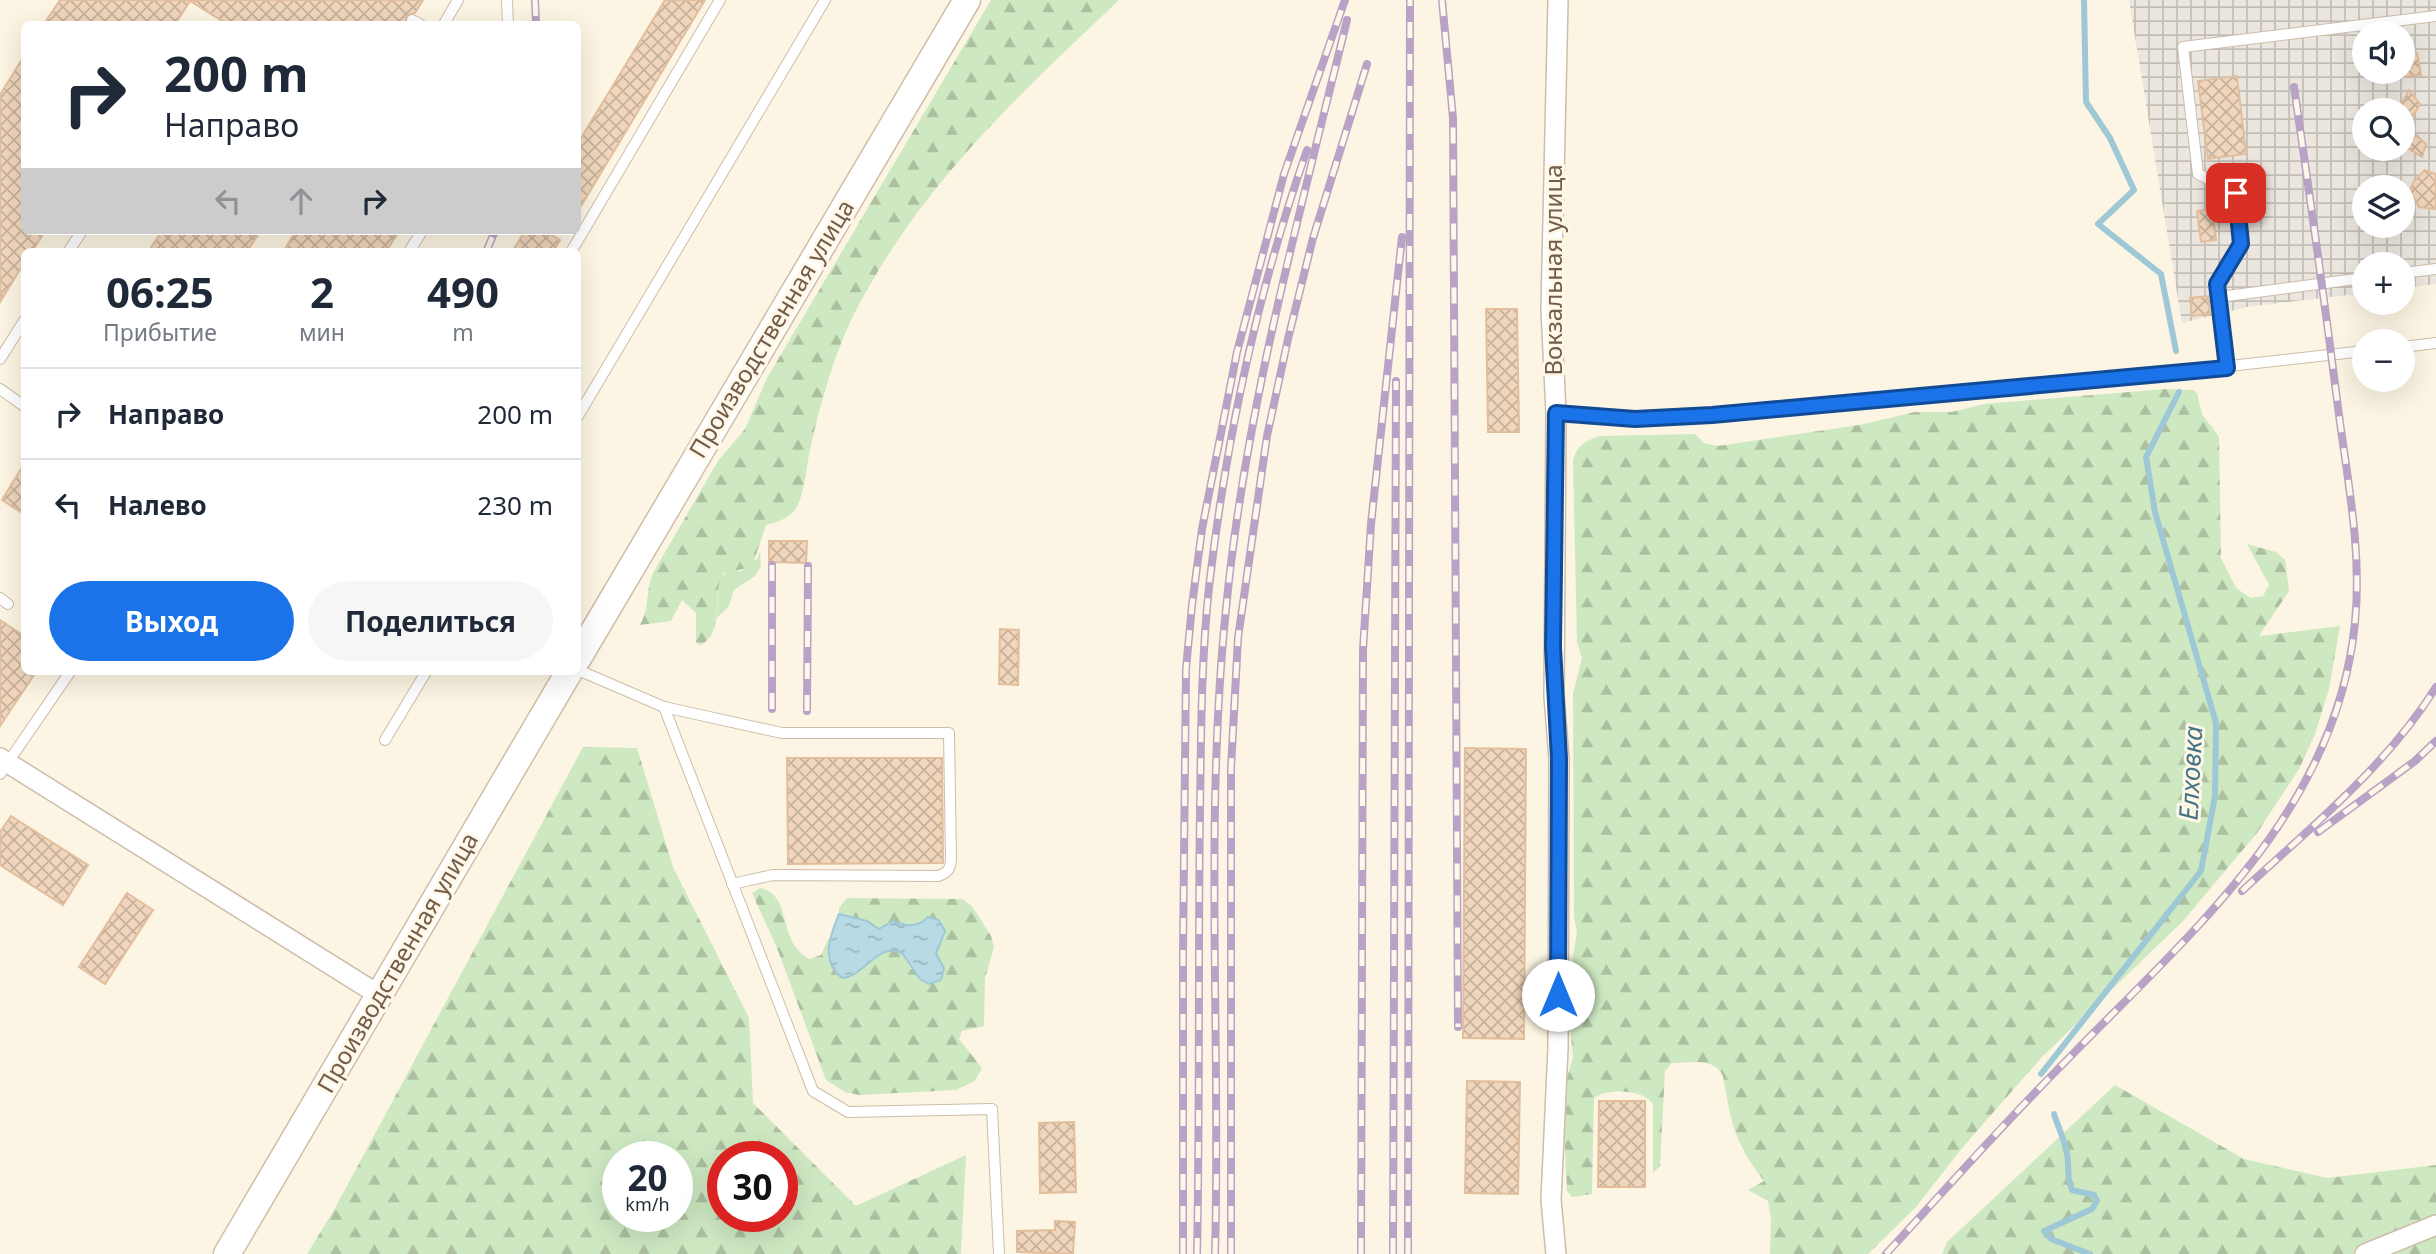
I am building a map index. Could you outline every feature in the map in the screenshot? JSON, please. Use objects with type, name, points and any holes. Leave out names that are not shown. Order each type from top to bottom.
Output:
[{"type":"main road","name":"Производственная улица","points":[[581,653],[967,0]]},
{"type":"main road","name":"Производственная улица","points":[[227,1254],[567,675]]},
{"type":"street","name":"Вокзальная улица","points":[[1556,1254],[1551,1200],[1558,1034],[1559,759],[1553,647],[1556,413],[1551,309],[1558,0]]},
{"type":"street","points":[[2,765],[379,995]]},
{"type":"street","points":[[2365,1254],[2436,1225]]},
{"type":"lane","points":[[446,21],[458,0]]},
{"type":"lane","points":[[507,0],[508,21]]},
{"type":"lane","points":[[573,248],[720,0]]},
{"type":"lane","points":[[581,411],[825,0]]},
{"type":"lane","points":[[2227,368],[2217,284],[2241,244],[2236,193],[2198,174],[2183,47],[2436,16]]},
{"type":"lane","points":[[2415,271],[2436,268]]},
{"type":"lane","points":[[2218,297],[2352,280]]},
{"type":"lane","points":[[0,359],[21,326]]},
{"type":"lane","points":[[2415,346],[2436,343]]},
{"type":"lane","points":[[1556,413],[1635,419],[1712,415],[2227,368],[2352,352]]},
{"type":"lane","points":[[0,389],[21,404]]},
{"type":"lane","points":[[581,671],[664,706],[795,735],[949,733],[951,860],[946,874],[938,877],[773,876],[732,884]]},
{"type":"lane","points":[[2,765],[67,675]]},
{"type":"lane","points":[[385,740],[424,675]]},
{"type":"lane","points":[[664,706],[807,1080],[822,1098],[848,1112],[992,1109],[999,1254]]},
{"type":"shaded area","points":[[2129,0],[2436,0],[2436,284],[2415,287],[2415,252],[2352,252],[2352,294],[2247,307],[2182,323]]},
{"type":"green space","points":[[991,0],[1119,0],[973,145],[909,224],[880,267],[854,314],[834,362],[819,412],[797,507],[788,517],[766,525],[752,567],[724,573],[718,591],[714,630],[709,638],[701,645],[696,643],[696,613],[682,600],[671,621],[640,625],[653,573],[718,461],[745,429],[767,378]]},
{"type":"green space","points":[[2165,389],[2193,390],[2197,393],[2202,414],[2219,437],[2221,558],[2236,588],[2251,598],[2263,596],[2269,585],[2247,544],[2276,552],[2285,560],[2289,591],[2259,636],[2340,626],[2329,689],[2315,734],[2299,769],[2257,833],[2183,921],[2042,1057],[1962,1148],[1916,1207],[1868,1254],[1770,1254],[1771,1219],[1768,1201],[1748,1190],[1764,1181],[1746,1155],[1735,1132],[1723,1076],[1714,1066],[1708,1064],[1672,1063],[1665,1071],[1660,1166],[1653,1173],[1653,1105],[1643,1096],[1634,1093],[1607,1093],[1594,1098],[1592,1194],[1572,1197],[1567,1191],[1563,1111],[1565,1085],[1573,1057],[1568,1012],[1569,980],[1577,933],[1574,916],[1573,694],[1582,658],[1577,642],[1573,461],[1580,447],[1601,436],[1695,434],[1704,443],[1718,446],[1859,425],[1915,412],[1952,412],[1984,404]]},
{"type":"green space","points":[[760,551],[761,566],[755,576],[734,590],[729,606],[717,618],[718,581],[729,570],[741,571],[757,559]]},
{"type":"green space","points":[[583,747],[637,748],[673,867],[749,1018],[753,1103],[791,1141],[707,1141],[707,1232],[798,1232],[798,1148],[856,1206],[966,1155],[961,1254],[307,1254],[334,1210]]},
{"type":"green space","points":[[760,888],[771,892],[777,900],[793,942],[799,951],[810,959],[821,955],[829,937],[828,959],[842,978],[858,972],[877,956],[893,951],[902,953],[911,969],[944,968],[936,954],[943,937],[925,921],[918,925],[879,929],[867,921],[839,914],[839,908],[847,898],[962,899],[972,906],[991,936],[994,947],[985,978],[984,1026],[962,1031],[959,1039],[982,1068],[975,1081],[956,1090],[859,1095],[845,1092],[826,1080],[777,948],[752,893]]},
{"type":"green space","points":[[2115,1085],[2244,1159],[2327,1178],[2436,1165],[2436,1254],[1942,1254],[1947,1242]]},
{"type":"water","points":[[839,914],[867,921],[879,929],[893,921],[912,925],[928,917],[939,920],[945,931],[936,954],[944,968],[941,980],[929,984],[920,979],[902,953],[893,951],[885,952],[858,972],[842,978],[835,971],[829,956],[830,939]]},
{"type":"building","points":[[60,0],[423,0],[415,13],[406,16],[406,21],[222,21],[190,1],[177,21],[46,21]]},
{"type":"building","points":[[665,0],[705,0],[581,206],[581,138]]},
{"type":"building","points":[[2417,53],[2421,75],[2415,76]]},
{"type":"building","points":[[21,61],[21,235],[43,235],[34,248],[21,248],[21,268],[0,302],[0,95]]},
{"type":"building","points":[[2237,76],[2246,154],[2208,159],[2198,81]]},
{"type":"building","points":[[2409,90],[2420,104],[2415,113],[2415,98],[2405,98]]},
{"type":"building","points":[[2415,136],[2426,144],[2422,157],[2415,153]]},
{"type":"building","points":[[2425,170],[2436,174],[2436,209],[2419,207],[2415,200],[2415,180]]},
{"type":"building","points":[[2212,209],[2216,240],[2201,242],[2197,211]]},
{"type":"building","points":[[159,235],[258,235],[249,248],[151,248]]},
{"type":"building","points":[[294,235],[397,235],[388,248],[285,248]]},
{"type":"building","points":[[523,235],[552,235],[560,240],[555,248],[514,248]]},
{"type":"building","points":[[2208,296],[2210,314],[2192,316],[2190,298]]},
{"type":"building","points":[[1486,309],[1517,309],[1519,432],[1488,432]]},
{"type":"building","points":[[21,469],[21,512],[2,500]]},
{"type":"building","points":[[769,541],[807,541],[806,563],[769,562]]},
{"type":"building","points":[[0,620],[21,634],[21,675],[34,675],[0,726]]},
{"type":"building","points":[[1000,629],[1019,630],[1018,685],[999,684]]},
{"type":"building","points":[[1465,748],[1526,749],[1524,1039],[1463,1038]]},
{"type":"building","points":[[787,758],[942,758],[943,863],[788,864]]},
{"type":"building","points":[[11,816],[88,865],[63,905],[0,865],[0,832]]},
{"type":"building","points":[[127,893],[153,910],[105,984],[79,967]]},
{"type":"building","points":[[1467,1081],[1520,1082],[1518,1194],[1465,1193]]},
{"type":"building","points":[[1599,1101],[1645,1101],[1645,1187],[1598,1187]]},
{"type":"building","points":[[1074,1122],[1076,1192],[1040,1193],[1039,1123]]},
{"type":"building","points":[[1055,1221],[1075,1222],[1073,1254],[1017,1252],[1017,1231],[1055,1230]]},
{"type":"waterway","name":"Елховка","points":[[2084,0],[2086,102],[2110,138],[2134,190],[2098,224],[2161,274],[2176,351]]},
{"type":"waterway","name":"Елховка","points":[[2041,1074],[2201,871],[2215,796],[2216,723],[2155,512],[2146,457],[2179,392]]},
{"type":"waterway","name":"Елховка","points":[[2054,1114],[2067,1151],[2072,1190],[2094,1195],[2097,1201],[2092,1209],[2044,1231],[2051,1239],[2090,1254]]},
{"type":"railway","points":[[535,0],[536,21]]},
{"type":"railway","points":[[1183,1254],[1186,669],[1192,605],[1202,529],[1237,352],[1284,174],[1345,0]]},
{"type":"railway","points":[[1408,1254],[1410,0]]},
{"type":"railway","points":[[1442,0],[1453,118],[1458,1027]]},
{"type":"railway","points":[[1215,1254],[1214,850],[1219,689],[1226,609],[1246,460],[1260,386],[1347,20]]},
{"type":"railway","points":[[1231,1254],[1231,768],[1238,638],[1267,436],[1288,339],[1313,238],[1367,64]]},
{"type":"railway","points":[[1886,1254],[2019,1109],[2207,917],[2250,865],[2288,811],[2320,753],[2342,690],[2355,622],[2357,570],[2350,492],[2294,87]]},
{"type":"railway","points":[[1197,1254],[1201,727],[1209,587],[1225,476],[1246,366],[1273,257],[1307,150]]},
{"type":"railway","points":[[488,248],[493,235]]},
{"type":"railway","points":[[1361,1254],[1363,650],[1371,524],[1402,237]]},
{"type":"railway","points":[[1393,1254],[1396,381]]},
{"type":"railway","points":[[772,565],[772,709]]},
{"type":"railway","points":[[807,711],[808,566]]},
{"type":"railway","points":[[2242,891],[2371,770],[2416,716],[2436,687]]},
{"type":"railway","points":[[2318,832],[2415,761],[2436,741]]},
{"type":"route","points":[[1558,995],[1559,725],[1554,696],[1553,647],[1556,413],[1635,419],[1712,415],[2227,368],[2217,284],[2241,244],[2236,193]]}]
